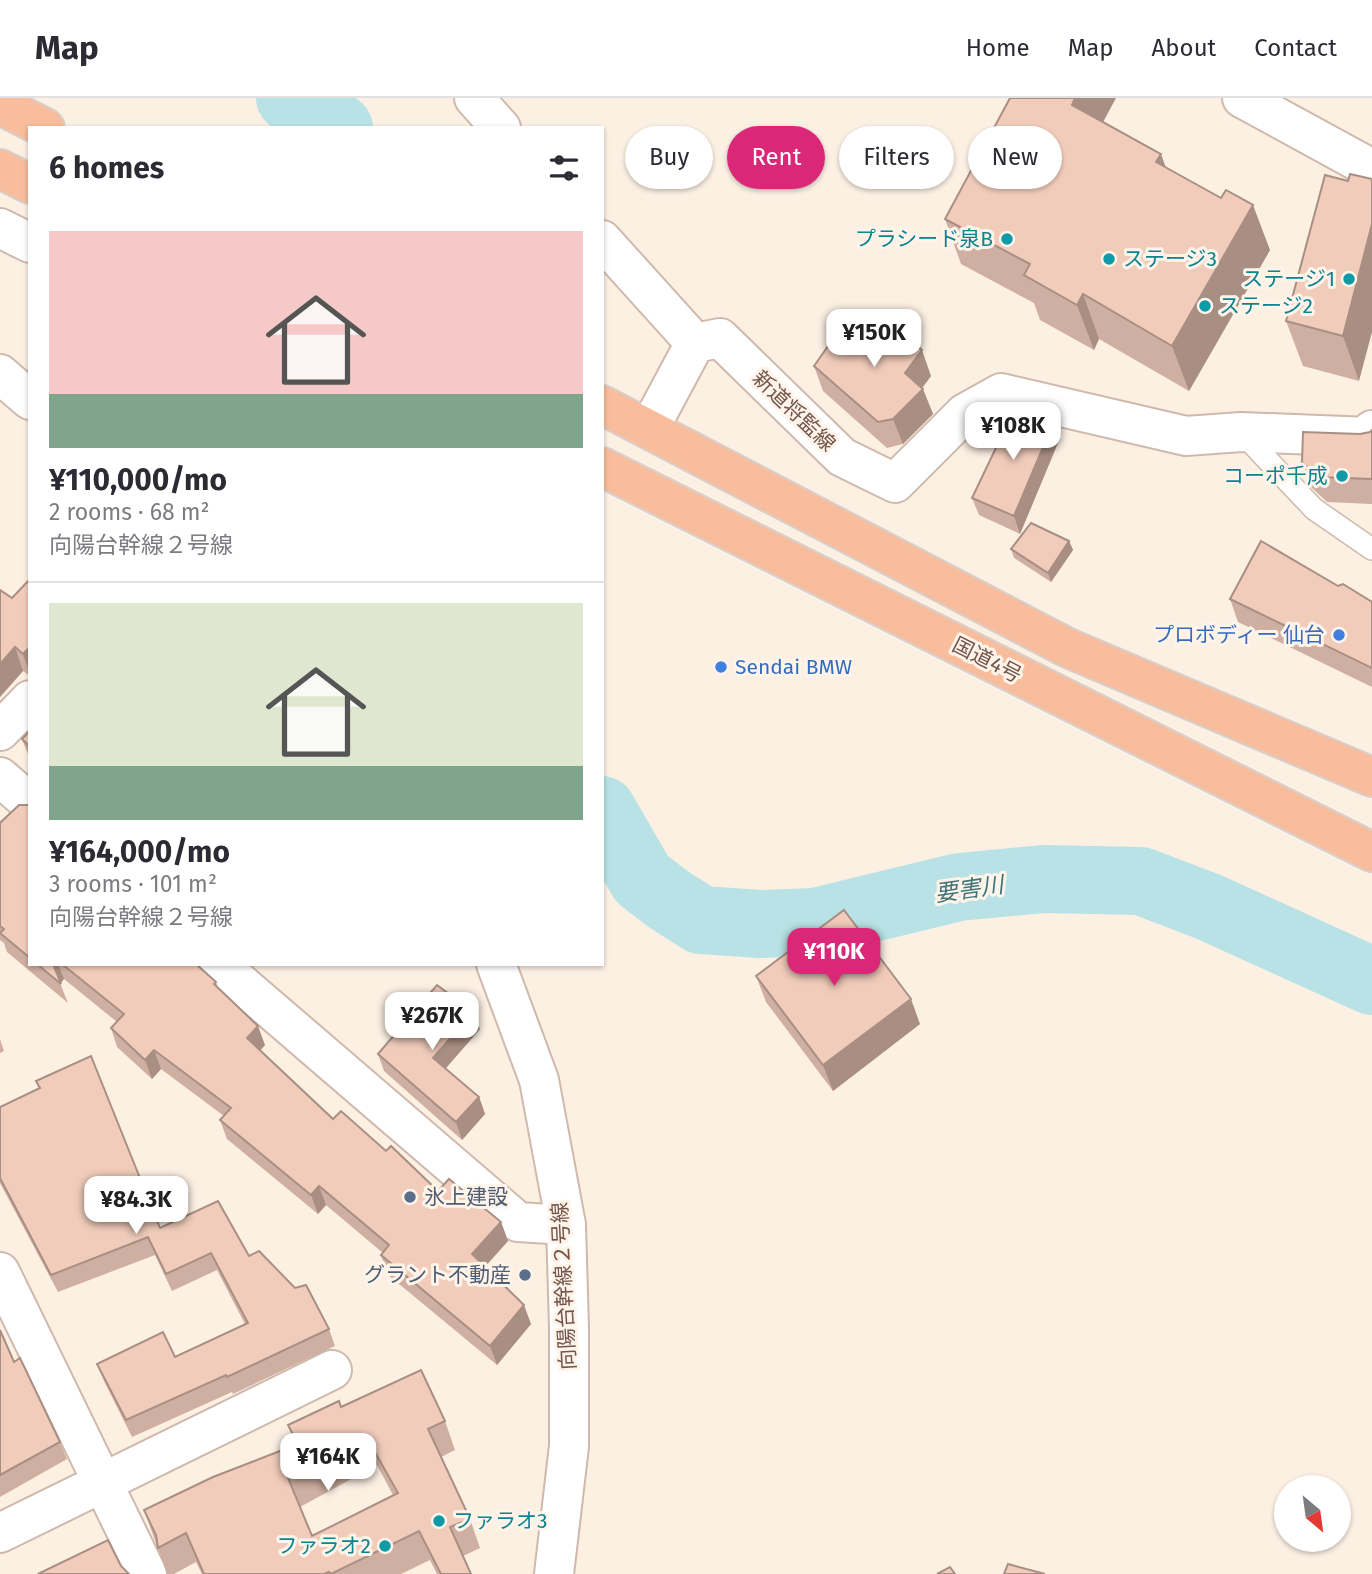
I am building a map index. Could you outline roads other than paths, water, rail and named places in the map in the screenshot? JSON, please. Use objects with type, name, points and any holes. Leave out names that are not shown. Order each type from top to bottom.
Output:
[{"type":"highway","points":[[0,105],[42,126]]},
{"type":"highway","points":[[0,169],[28,183]]},
{"type":"highway","points":[[604,406],[1068,648],[1372,777]]},
{"type":"highway","name":"国道4号","points":[[604,468],[1372,852]]},
{"type":"street","points":[[474,98],[499,126]]},
{"type":"street","points":[[1242,98],[1372,169]]},
{"type":"street","points":[[0,229],[28,242]]},
{"type":"street","points":[[604,242],[695,343],[649,429]]},
{"type":"street","name":"新道将監線","points":[[695,343],[720,338],[842,457],[895,483],[965,413],[1001,393],[1186,436],[1241,432],[1371,435]]},
{"type":"street","points":[[0,374],[28,398]]},
{"type":"street","points":[[0,731],[28,703]]},
{"type":"street","points":[[0,777],[28,801]]},
{"type":"street","points":[[220,966],[518,1222],[566,1225]]},
{"type":"street","name":"向陽台幹線２号線","points":[[497,966],[539,1080],[566,1225],[569,1446],[554,1574]]},
{"type":"street","points":[[0,1272],[147,1574]]},
{"type":"street","points":[[0,1533],[332,1370]]},
{"type":"lane","points":[[1241,432],[1314,509],[1372,549]]},
{"type":"waterway","name":"要害川","points":[[290,98],[336,126]]},
{"type":"waterway","name":"要害川","points":[[604,813],[642,879],[701,920],[761,924],[815,922],[959,887],[1044,879],[1141,881],[1209,907],[1372,981]]},
{"type":"place","name":"プラシード泉B","points":[[1007,239]]},
{"type":"place","name":"ステージ3","points":[[1109,259]]},
{"type":"place","name":"ステージ1","points":[[1349,279]]},
{"type":"place","name":"ステージ2","points":[[1205,306]]},
{"type":"place","name":"コーポ千成","points":[[1342,476]]},
{"type":"place","name":"プロボディー 仙台","points":[[1339,635]]},
{"type":"place","name":"Sendai BMW","points":[[721,667]]},
{"type":"place","name":"氷上建設","points":[[410,1197]]},
{"type":"place","name":"グラント不動産","points":[[525,1275]]},
{"type":"place","name":"ファラオ3","points":[[439,1521]]},
{"type":"place","name":"ファラオ2","points":[[385,1546]]}]
